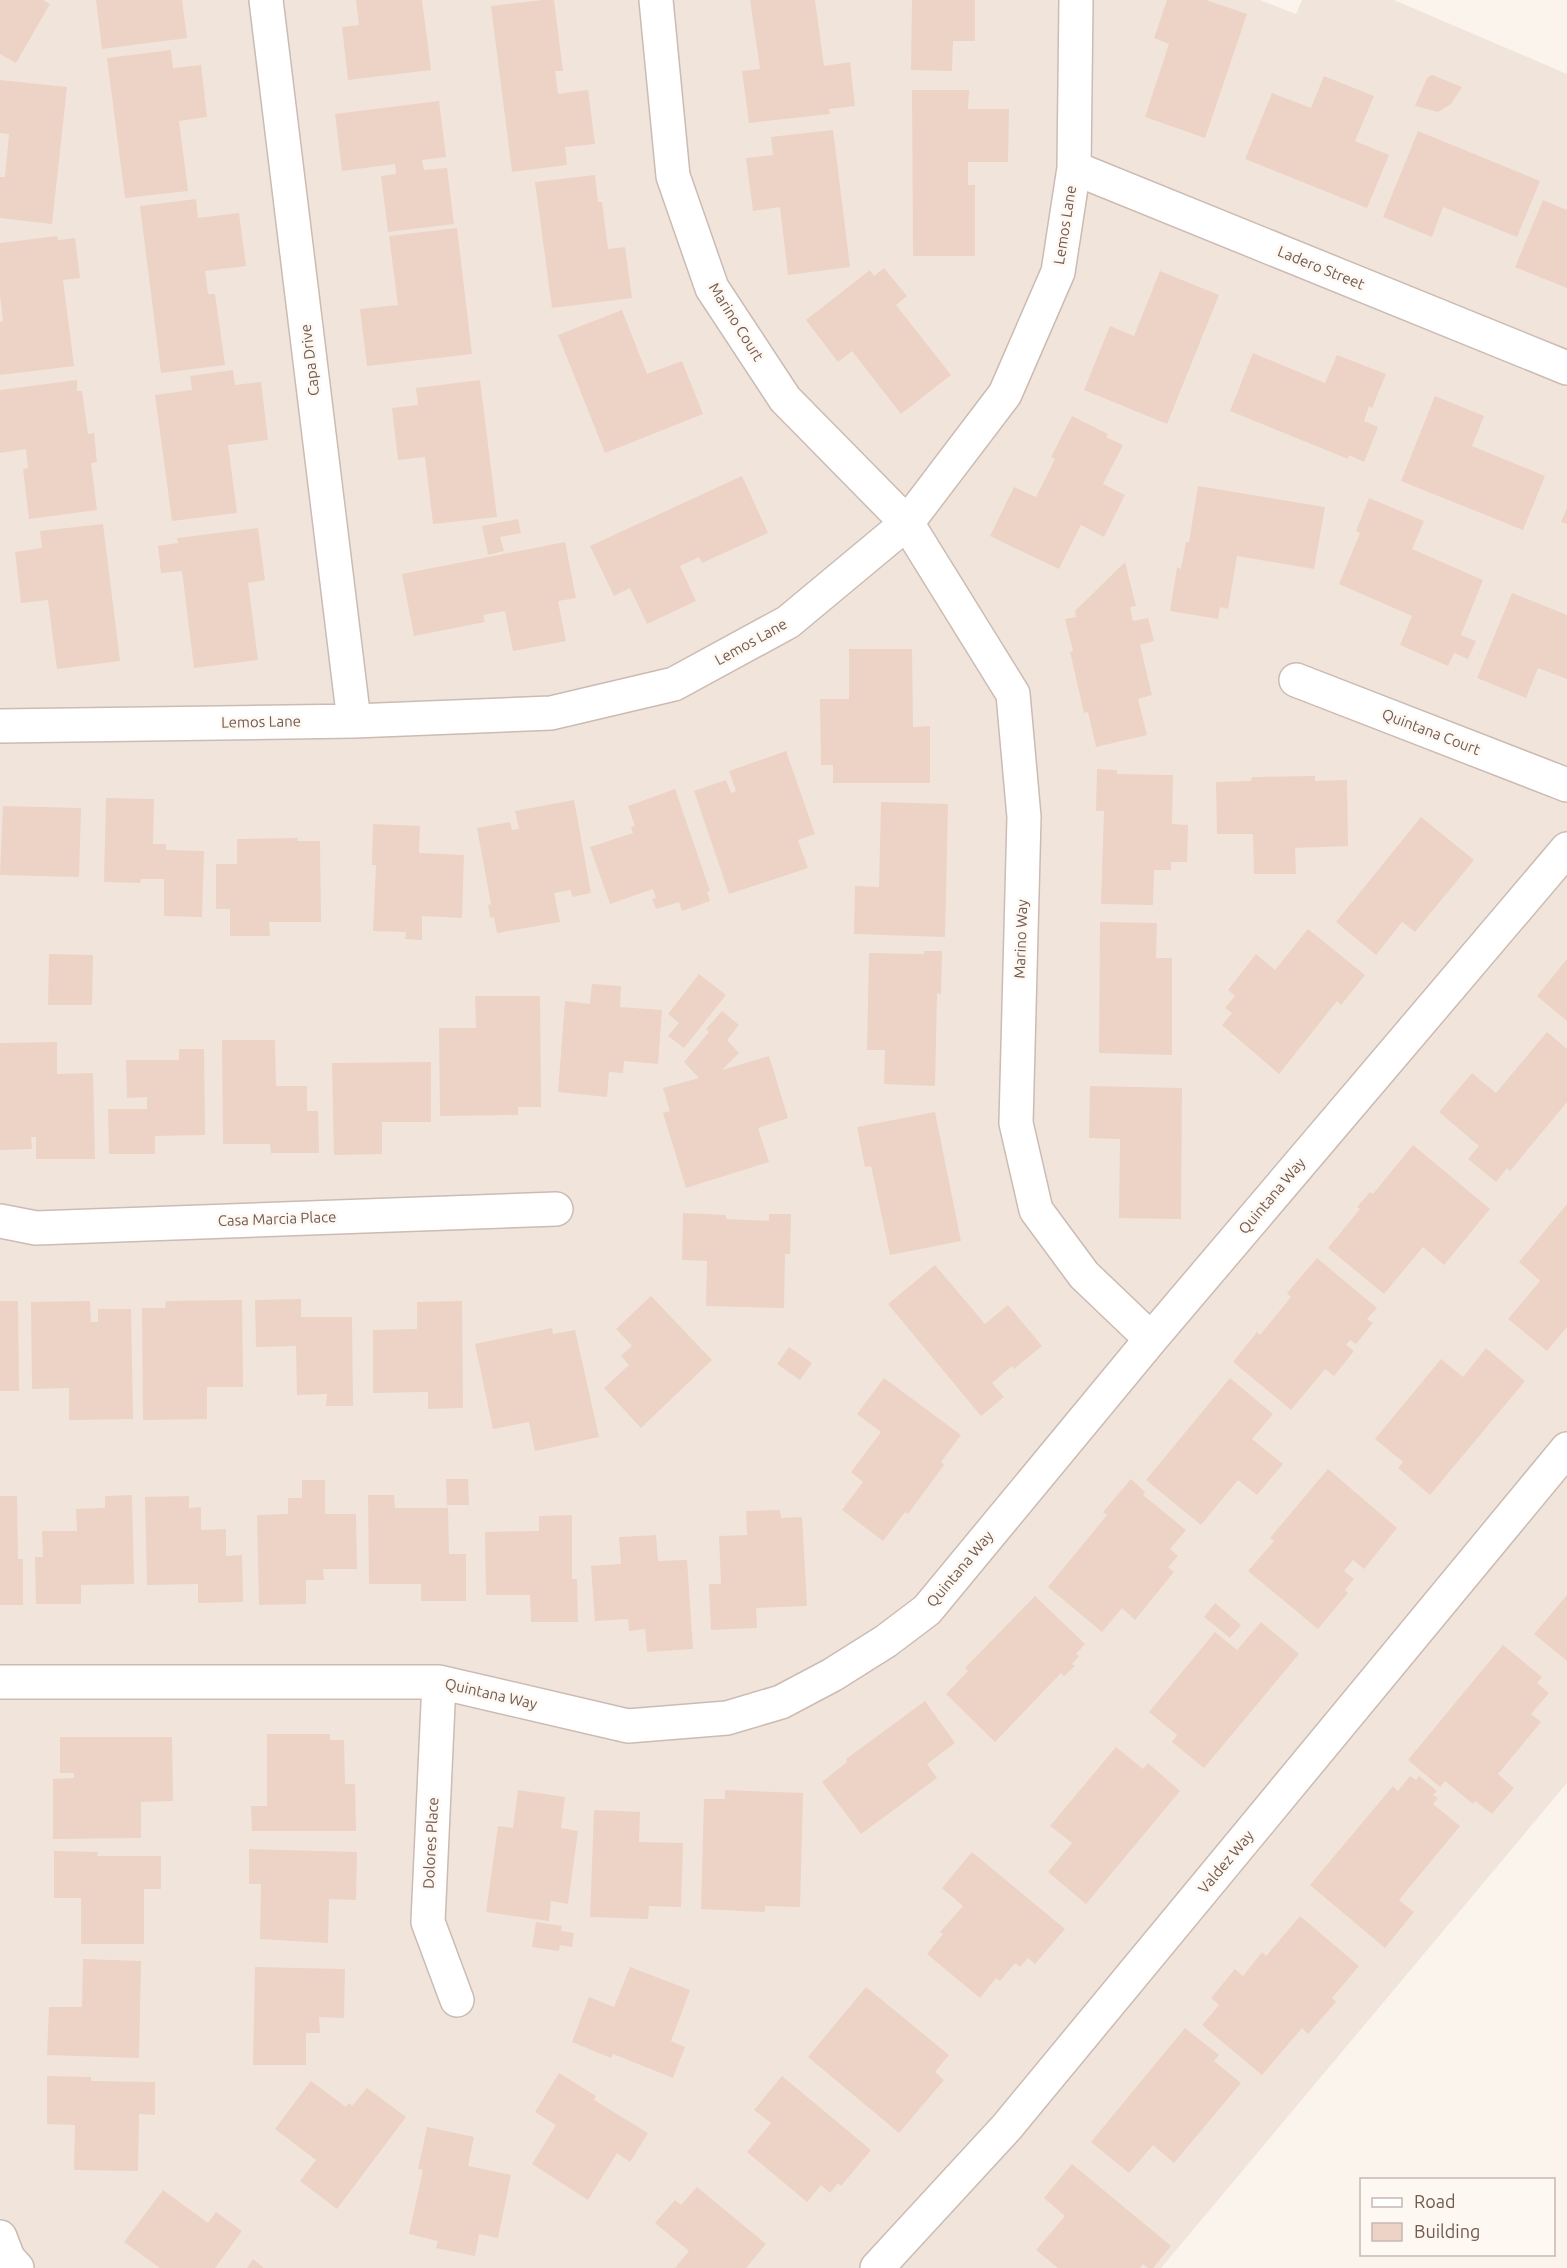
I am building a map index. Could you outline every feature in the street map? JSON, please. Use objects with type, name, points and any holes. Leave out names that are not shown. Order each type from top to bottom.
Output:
[{"type":"street","name":"Capa Drive","points":[[266,0],[354,721]]},
{"type":"street","name":"Marino Court","points":[[656,0],[673,176],[712,288],[785,399],[907,523]]},
{"type":"street","name":"Lemos Lane","points":[[0,726],[354,721],[551,713],[674,684],[788,622],[907,523],[1005,394],[1058,272],[1074,168],[1076,0]]},
{"type":"street","name":"Ladero Street","points":[[1074,168],[1567,368]]},
{"type":"street","name":"Marino Way","points":[[907,523],[1013,694],[1024,817],[1016,1123],[1036,1210],[1084,1275],[1151,1339]]},
{"type":"street","name":"Quintana Court","points":[[1296,680],[1567,785]]},
{"type":"street","name":"Quintana Way","points":[[0,1682],[439,1682],[628,1726],[727,1718],[781,1702],[832,1675],[886,1641],[927,1610],[1151,1339],[1567,849]]},
{"type":"street","name":"Casa Marcia Place","points":[[0,1221],[36,1228],[556,1209]]},
{"type":"street","name":"Valdez Way","points":[[877,2268],[1006,2128],[1567,1449]]},
{"type":"street","name":"Dolores Place","points":[[439,1682],[428,1922],[457,2000]]},
{"type":"street","points":[[0,2237],[8,2258],[17,2268]]},
{"type":"shaded area","points":[[0,0],[1260,0],[1296,14],[1302,0],[1394,0],[1567,74],[1567,1783],[1161,2268],[0,2268]]},
{"type":"building","points":[[0,0],[43,0],[50,4],[16,63],[0,54]]},
{"type":"building","points":[[96,0],[182,0],[187,38],[102,49]]},
{"type":"building","points":[[356,0],[422,0],[431,70],[348,80],[342,27],[359,25]]},
{"type":"building","points":[[554,0],[563,71],[555,71],[558,94],[588,90],[595,144],[565,147],[567,165],[512,172],[491,6]]},
{"type":"building","points":[[750,0],[815,0],[824,66],[850,62],[855,106],[829,109],[830,114],[749,123],[742,71],[760,69]]},
{"type":"building","points":[[912,0],[975,0],[975,41],[953,41],[952,71],[911,70]]},
{"type":"building","points":[[1167,0],[1206,0],[1247,14],[1205,138],[1145,117],[1169,44],[1154,38]]},
{"type":"building","points":[[171,50],[173,68],[201,65],[207,117],[179,121],[188,191],[125,198],[107,58]]},
{"type":"building","points":[[1432,75],[1462,87],[1451,104],[1438,112],[1415,106],[1427,78]]},
{"type":"building","points":[[1324,76],[1374,96],[1355,141],[1389,155],[1367,208],[1245,159],[1272,93],[1311,108]]},
{"type":"building","points":[[0,80],[67,87],[52,224],[0,218],[0,177],[5,177],[9,134],[0,133]]},
{"type":"building","points":[[912,90],[969,90],[968,109],[1009,109],[1008,162],[968,162],[968,185],[975,185],[975,256],[913,256]]},
{"type":"building","points":[[439,101],[446,157],[422,160],[424,170],[447,168],[454,224],[388,232],[381,176],[396,174],[395,164],[342,171],[335,114]]},
{"type":"building","points":[[833,130],[850,267],[788,275],[780,207],[753,211],[746,158],[773,155],[771,137]]},
{"type":"building","points":[[1418,131],[1540,181],[1517,237],[1443,207],[1432,237],[1383,217]]},
{"type":"building","points":[[595,175],[598,202],[602,202],[608,249],[625,247],[632,298],[552,308],[535,182]]},
{"type":"building","points":[[196,199],[198,218],[239,213],[246,266],[205,271],[208,294],[215,294],[225,365],[161,373],[140,206]]},
{"type":"building","points":[[1543,200],[1567,210],[1567,288],[1515,267]]},
{"type":"building","points":[[457,228],[472,354],[367,366],[360,309],[398,305],[389,236]]},
{"type":"building","points":[[57,236],[58,240],[75,238],[80,278],[63,280],[74,366],[0,375],[0,322],[3,321],[0,295],[0,243]]},
{"type":"building","points":[[884,268],[907,296],[896,305],[951,375],[901,414],[852,351],[838,362],[806,320],[870,270],[874,276]]},
{"type":"building","points":[[1160,271],[1219,295],[1167,424],[1084,390],[1110,326],[1134,336]]},
{"type":"building","points":[[622,310],[647,374],[682,361],[703,414],[605,453],[558,335]]},
{"type":"building","points":[[1253,353],[1325,383],[1337,355],[1386,374],[1372,408],[1369,406],[1364,421],[1378,427],[1364,462],[1349,455],[1348,459],[1230,411]]},
{"type":"building","points":[[233,370],[235,385],[261,382],[268,440],[228,445],[237,513],[172,521],[155,395],[192,390],[190,376]]},
{"type":"building","points":[[77,380],[77,391],[82,391],[88,434],[94,433],[97,462],[91,463],[97,510],[29,519],[23,469],[28,468],[26,449],[0,453],[0,390]]},
{"type":"building","points":[[480,380],[497,517],[433,524],[425,457],[398,460],[392,408],[418,405],[416,388]]},
{"type":"building","points":[[1435,396],[1484,416],[1472,446],[1545,476],[1523,530],[1401,481]]},
{"type":"building","points":[[1072,416],[1108,434],[1106,437],[1123,445],[1103,484],[1125,495],[1104,537],[1081,525],[1059,569],[990,536],[1014,487],[1036,497],[1055,459],[1051,457]]},
{"type":"building","points":[[742,476],[768,533],[702,563],[699,557],[680,566],[696,601],[647,624],[630,588],[614,596],[590,546]]},
{"type":"building","points":[[1198,486],[1325,507],[1314,569],[1237,556],[1228,609],[1220,607],[1218,619],[1170,611],[1177,567],[1181,569],[1186,542],[1189,542]]},
{"type":"building","points":[[1369,498],[1424,521],[1412,549],[1483,580],[1461,635],[1476,641],[1468,659],[1454,653],[1448,666],[1400,645],[1412,616],[1339,584],[1360,533],[1356,531]]},
{"type":"building","points":[[1567,508],[1567,524],[1561,522]]},
{"type":"building","points":[[518,519],[521,533],[500,537],[504,551],[488,555],[482,526]]},
{"type":"building","points":[[103,524],[120,661],[57,669],[48,600],[21,603],[15,552],[42,548],[40,531]]},
{"type":"building","points":[[258,528],[265,580],[248,583],[258,660],[194,668],[182,571],[161,573],[158,546],[178,543],[177,538]]},
{"type":"building","points":[[565,542],[576,598],[558,601],[566,641],[513,651],[505,611],[483,615],[485,622],[414,636],[402,574]]},
{"type":"building","points":[[1125,562],[1136,606],[1130,607],[1133,621],[1148,618],[1154,641],[1140,645],[1152,695],[1138,699],[1147,735],[1096,747],[1088,712],[1084,713],[1065,619],[1076,617],[1075,611]]},
{"type":"building","points":[[1512,593],[1567,615],[1567,679],[1538,668],[1526,698],[1477,678]]},
{"type":"building","points":[[849,649],[912,649],[913,727],[930,726],[930,783],[833,783],[833,765],[821,765],[820,699],[849,699]]},
{"type":"building","points":[[786,751],[815,834],[798,840],[808,868],[729,894],[694,791],[726,780],[731,793],[736,791],[729,771]]},
{"type":"building","points":[[1097,769],[1117,770],[1117,774],[1173,775],[1172,824],[1188,825],[1187,862],[1171,862],[1171,870],[1154,870],[1153,905],[1101,904],[1104,811],[1096,811]]},
{"type":"building","points":[[1315,776],[1315,781],[1347,780],[1348,846],[1295,848],[1296,874],[1254,874],[1253,834],[1217,834],[1216,782],[1251,781],[1252,777]]},
{"type":"building","points":[[675,789],[710,891],[707,892],[710,901],[682,911],[679,902],[656,909],[652,899],[656,898],[653,889],[610,904],[590,847],[633,833],[631,827],[635,826],[628,806]]},
{"type":"building","points":[[106,798],[154,799],[153,844],[166,844],[166,850],[204,851],[202,917],[164,916],[164,879],[141,879],[140,883],[104,882]]},
{"type":"building","points":[[574,800],[591,893],[572,897],[571,890],[554,893],[560,922],[497,933],[494,917],[490,918],[488,905],[491,904],[477,828],[510,822],[512,830],[519,829],[515,811]]},
{"type":"building","points":[[881,802],[948,804],[945,937],[854,934],[855,886],[879,887]]},
{"type":"building","points":[[3,806],[81,808],[79,877],[0,875]]},
{"type":"building","points":[[1421,817],[1474,860],[1415,932],[1402,922],[1376,955],[1336,922]]},
{"type":"building","points":[[373,824],[420,826],[419,853],[464,855],[462,918],[422,916],[422,940],[405,939],[406,932],[373,931],[376,865],[372,865]]},
{"type":"building","points":[[298,838],[297,841],[320,841],[321,922],[269,922],[270,936],[230,936],[230,909],[216,909],[216,864],[237,864],[237,839]]},
{"type":"building","points":[[1100,922],[1157,923],[1156,958],[1172,958],[1172,1055],[1099,1053]]},
{"type":"building","points":[[1308,929],[1365,975],[1341,1005],[1337,1001],[1279,1074],[1222,1025],[1232,1013],[1225,1008],[1235,996],[1228,990],[1256,954],[1275,970]]},
{"type":"building","points":[[924,951],[942,951],[941,994],[937,993],[935,1086],[884,1084],[885,1050],[867,1050],[869,953],[924,954]]},
{"type":"building","points":[[49,954],[93,955],[92,1005],[48,1005]]},
{"type":"building","points":[[1567,959],[1567,1021],[1537,996]]},
{"type":"building","points":[[699,974],[726,995],[684,1048],[668,1036],[679,1023],[668,1014]]},
{"type":"building","points":[[592,984],[621,986],[620,1007],[662,1010],[658,1064],[624,1061],[623,1073],[609,1072],[607,1097],[558,1092],[565,1001],[590,1004]]},
{"type":"building","points":[[475,996],[540,996],[541,1107],[518,1107],[518,1115],[440,1116],[439,1028],[476,1028]]},
{"type":"building","points":[[722,1011],[739,1025],[727,1040],[739,1053],[722,1070],[769,1056],[788,1118],[758,1128],[769,1162],[686,1188],[663,1113],[670,1111],[663,1088],[699,1078],[684,1062],[709,1032],[706,1029]]},
{"type":"building","points":[[1547,1032],[1567,1049],[1567,1102],[1510,1171],[1507,1168],[1496,1182],[1468,1159],[1479,1146],[1439,1112],[1472,1073],[1496,1093]]},
{"type":"building","points":[[222,1040],[275,1040],[276,1086],[307,1086],[307,1111],[318,1111],[319,1153],[271,1153],[270,1144],[223,1144]]},
{"type":"building","points":[[57,1042],[57,1074],[93,1073],[95,1159],[36,1159],[36,1137],[31,1137],[32,1149],[0,1150],[0,1043]]},
{"type":"building","points":[[179,1049],[204,1049],[205,1135],[155,1136],[155,1154],[109,1154],[108,1109],[147,1109],[147,1097],[127,1098],[126,1060],[179,1060]]},
{"type":"building","points":[[431,1062],[431,1122],[382,1122],[382,1154],[334,1155],[332,1063]]},
{"type":"building","points":[[1090,1086],[1182,1088],[1181,1219],[1119,1218],[1120,1139],[1089,1138]]},
{"type":"building","points":[[935,1112],[961,1241],[890,1255],[871,1166],[865,1167],[857,1127]]},
{"type":"building","points":[[1413,1145],[1490,1209],[1444,1265],[1423,1247],[1384,1294],[1328,1248],[1360,1209],[1357,1207],[1370,1192],[1373,1194]]},
{"type":"building","points":[[1567,1204],[1567,1327],[1547,1351],[1508,1319],[1540,1281],[1519,1262]]},
{"type":"building","points":[[683,1213],[726,1215],[726,1219],[769,1221],[769,1214],[791,1214],[790,1254],[785,1254],[784,1308],[706,1306],[707,1261],[682,1260]]},
{"type":"building","points":[[1317,1258],[1377,1308],[1367,1319],[1373,1323],[1356,1344],[1350,1340],[1346,1345],[1354,1351],[1334,1376],[1325,1369],[1291,1410],[1233,1362],[1257,1332],[1260,1335],[1291,1297],[1287,1293]]},
{"type":"building","points":[[935,1265],[985,1324],[1008,1305],[1042,1346],[1014,1369],[1012,1366],[992,1383],[1004,1397],[981,1416],[888,1304]]},
{"type":"building","points":[[651,1296],[712,1360],[641,1428],[604,1388],[629,1365],[621,1356],[632,1346],[616,1329]]},
{"type":"building","points":[[301,1299],[301,1317],[352,1317],[353,1406],[326,1406],[327,1394],[297,1395],[296,1346],[256,1347],[255,1300]]},
{"type":"building","points":[[242,1300],[243,1387],[207,1387],[207,1419],[143,1420],[142,1308],[165,1308],[166,1301]]},
{"type":"building","points":[[0,1301],[18,1301],[19,1391],[0,1391]]},
{"type":"building","points":[[90,1301],[91,1322],[98,1322],[98,1309],[131,1309],[133,1419],[69,1420],[69,1388],[32,1389],[31,1302]]},
{"type":"building","points":[[462,1301],[463,1408],[428,1409],[428,1392],[373,1393],[373,1330],[417,1329],[417,1302]]},
{"type":"building","points":[[552,1328],[553,1334],[575,1330],[599,1437],[535,1451],[529,1422],[493,1429],[475,1344]]},
{"type":"building","points":[[789,1347],[812,1363],[800,1380],[777,1364]]},
{"type":"building","points":[[1486,1348],[1525,1381],[1430,1495],[1398,1468],[1403,1462],[1375,1439],[1441,1359],[1463,1377]]},
{"type":"building","points":[[884,1378],[961,1435],[941,1462],[944,1465],[908,1514],[905,1512],[883,1541],[842,1510],[863,1482],[851,1472],[881,1432],[857,1414]]},
{"type":"building","points":[[1230,1378],[1273,1414],[1252,1439],[1283,1464],[1257,1495],[1238,1480],[1201,1525],[1146,1480]]},
{"type":"building","points":[[1328,1469],[1397,1528],[1364,1569],[1353,1560],[1344,1571],[1354,1579],[1345,1590],[1348,1593],[1318,1629],[1248,1571],[1274,1541],[1270,1538]]},
{"type":"building","points":[[446,1479],[468,1479],[469,1505],[447,1505]]},
{"type":"building","points":[[1131,1479],[1145,1492],[1143,1495],[1186,1530],[1170,1549],[1178,1556],[1168,1567],[1174,1572],[1135,1620],[1122,1608],[1102,1632],[1048,1587],[1107,1515],[1103,1512]]},
{"type":"building","points":[[302,1480],[325,1480],[325,1514],[356,1514],[357,1569],[323,1569],[324,1580],[306,1580],[306,1604],[259,1605],[257,1515],[288,1514],[288,1498],[302,1498]]},
{"type":"building","points":[[132,1495],[134,1584],[81,1585],[81,1604],[36,1604],[35,1557],[43,1557],[42,1531],[77,1531],[76,1509],[105,1508],[105,1496]]},
{"type":"building","points":[[368,1495],[394,1495],[395,1508],[448,1508],[449,1554],[466,1554],[466,1601],[421,1601],[421,1584],[369,1584]]},
{"type":"building","points":[[0,1496],[17,1496],[18,1559],[23,1559],[23,1605],[0,1605]]},
{"type":"building","points":[[189,1496],[189,1508],[201,1507],[201,1530],[226,1529],[226,1556],[242,1555],[243,1602],[198,1603],[198,1584],[147,1585],[145,1497]]},
{"type":"building","points":[[780,1510],[781,1518],[802,1517],[807,1606],[756,1608],[757,1628],[711,1630],[709,1584],[721,1584],[719,1536],[747,1535],[746,1511]]},
{"type":"building","points":[[572,1515],[572,1579],[577,1579],[578,1622],[531,1622],[530,1595],[486,1595],[485,1532],[539,1531],[539,1516]]},
{"type":"building","points":[[656,1535],[658,1561],[687,1560],[693,1649],[647,1652],[645,1629],[629,1631],[628,1619],[595,1621],[591,1566],[621,1564],[619,1537]]},
{"type":"building","points":[[1567,1595],[1567,1661],[1534,1634]]},
{"type":"building","points":[[1035,1596],[1085,1644],[1076,1654],[1079,1656],[1072,1664],[1075,1666],[1064,1676],[1061,1673],[995,1742],[946,1694],[968,1671],[965,1668]]},
{"type":"building","points":[[1215,1603],[1241,1625],[1230,1638],[1204,1617]]},
{"type":"building","points":[[1261,1622],[1299,1654],[1204,1768],[1172,1742],[1177,1735],[1149,1712],[1215,1632],[1237,1650]]},
{"type":"building","points":[[1503,1645],[1542,1677],[1537,1683],[1549,1693],[1531,1714],[1541,1722],[1498,1774],[1514,1788],[1492,1814],[1475,1801],[1473,1804],[1445,1781],[1440,1787],[1408,1760]]},
{"type":"building","points":[[925,1701],[955,1743],[927,1764],[937,1778],[861,1834],[822,1782],[847,1762],[846,1759]]},
{"type":"building","points":[[267,1734],[330,1734],[330,1740],[344,1740],[345,1784],[355,1784],[356,1831],[252,1831],[251,1806],[267,1806]]},
{"type":"building","points":[[60,1737],[172,1737],[173,1801],[141,1802],[141,1838],[53,1839],[53,1779],[74,1778],[74,1773],[60,1773]]},
{"type":"building","points":[[1116,1747],[1143,1769],[1148,1763],[1180,1791],[1086,1904],[1048,1872],[1072,1843],[1050,1826]]},
{"type":"building","points":[[1410,1776],[1416,1780],[1419,1776],[1437,1791],[1433,1795],[1438,1798],[1433,1804],[1460,1826],[1399,1900],[1414,1912],[1385,1948],[1310,1885],[1393,1786],[1398,1791]]},
{"type":"building","points":[[518,1790],[565,1797],[561,1828],[578,1831],[568,1904],[551,1901],[549,1921],[486,1912],[498,1826],[513,1828]]},
{"type":"building","points":[[725,1790],[803,1793],[800,1907],[765,1906],[765,1912],[701,1909],[704,1799],[725,1799]]},
{"type":"building","points":[[594,1810],[640,1812],[639,1842],[683,1843],[681,1907],[649,1906],[648,1919],[590,1917]]},
{"type":"building","points":[[249,1849],[357,1852],[356,1900],[329,1899],[328,1943],[260,1939],[261,1884],[249,1884]]},
{"type":"building","points":[[54,1851],[98,1852],[97,1856],[161,1856],[161,1889],[144,1889],[144,1944],[81,1944],[81,1898],[54,1898]]},
{"type":"building","points":[[972,1852],[1065,1929],[1035,1964],[1028,1958],[1020,1967],[1015,1963],[1000,1981],[996,1978],[980,1998],[927,1954],[943,1934],[940,1932],[963,1906],[942,1888]]},
{"type":"building","points":[[1300,1916],[1359,1966],[1332,1998],[1336,2002],[1308,2034],[1302,2028],[1262,2075],[1202,2025],[1219,2005],[1211,1998],[1235,1969],[1243,1976],[1262,1952],[1266,1956]]},
{"type":"building","points":[[536,1922],[562,1926],[561,1931],[574,1933],[572,1947],[560,1945],[559,1951],[532,1947]]},
{"type":"building","points":[[83,1959],[141,1961],[139,2058],[47,2055],[49,2007],[82,2007]]},
{"type":"building","points":[[255,1967],[345,1969],[344,2018],[319,2017],[320,2033],[306,2033],[306,2065],[253,2065]]},
{"type":"building","points":[[630,1967],[690,1990],[671,2041],[685,2047],[673,2078],[613,2054],[611,2058],[572,2042],[589,1997],[614,2007]]},
{"type":"building","points":[[866,1987],[949,2055],[935,2072],[944,2080],[899,2133],[808,2057]]},
{"type":"building","points":[[1185,2028],[1219,2055],[1214,2061],[1241,2083],[1174,2163],[1153,2145],[1129,2173],[1091,2142]]},
{"type":"building","points":[[559,2073],[596,2096],[594,2100],[648,2133],[630,2162],[617,2153],[588,2200],[532,2164],[556,2125],[535,2112]]},
{"type":"building","points":[[47,2076],[91,2077],[91,2081],[155,2082],[155,2115],[139,2114],[138,2171],[74,2170],[75,2125],[47,2124]]},
{"type":"building","points":[[782,2076],[871,2150],[841,2186],[838,2183],[830,2193],[821,2185],[807,2202],[747,2152],[771,2123],[754,2110]]},
{"type":"building","points":[[311,2081],[346,2107],[349,2103],[352,2106],[367,2088],[406,2117],[337,2209],[300,2181],[316,2160],[275,2129]]},
{"type":"building","points":[[427,2127],[474,2137],[468,2166],[511,2175],[498,2238],[479,2234],[475,2256],[436,2248],[438,2241],[409,2234],[423,2170],[418,2169]]},
{"type":"building","points":[[1072,2164],[1171,2246],[1153,2268],[1148,2268],[1143,2264],[1140,2268],[1058,2268],[1036,2250],[1065,2216],[1044,2198]]},
{"type":"building","points":[[697,2187],[766,2244],[746,2268],[675,2268],[689,2251],[655,2223],[675,2200],[681,2205]]},
{"type":"building","points":[[163,2190],[208,2223],[216,2212],[242,2231],[215,2268],[160,2268],[124,2242]]},
{"type":"building","points":[[253,2259],[264,2268],[247,2268]]}]
